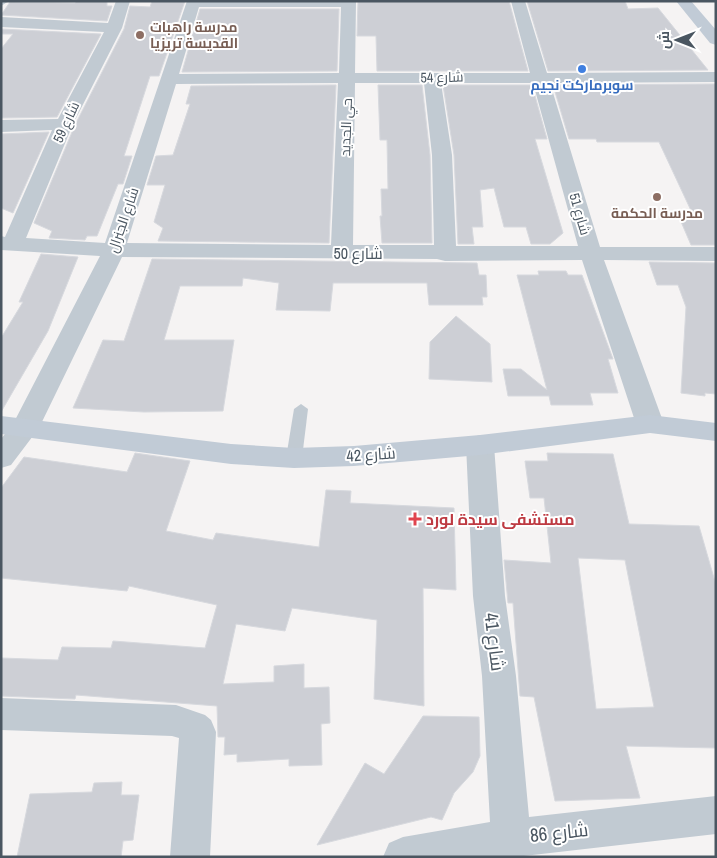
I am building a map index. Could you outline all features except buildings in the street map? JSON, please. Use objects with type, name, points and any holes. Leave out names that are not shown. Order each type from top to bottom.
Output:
[{"type":"street","name":"شارع 59","points":[[7,243],[64,124],[114,28],[123,1]]},
{"type":"street","name":"شارع 51","points":[[518,1],[591,254],[650,424]]},
{"type":"street","points":[[683,1],[716,40]]},
{"type":"street","points":[[698,1],[716,22]]},
{"type":"street","points":[[194,2],[349,2]]},
{"type":"street","name":"شارع الجنرال","points":[[13,426],[114,250],[194,2]]},
{"type":"street","name":"حي الجديد","points":[[342,253],[349,2]]},
{"type":"street","points":[[1,22],[114,28]]},
{"type":"street","name":"شارع 54","points":[[169,79],[540,76],[716,77]]},
{"type":"street","points":[[432,77],[442,155],[444,254]]},
{"type":"street","points":[[1,126],[64,124]]},
{"type":"street","name":"شارع 50","points":[[7,243],[114,250],[444,254],[716,254]]},
{"type":"street","name":"شارع 42","points":[[13,426],[231,454],[294,458],[354,456],[480,445],[650,424],[716,432]]},
{"type":"street","points":[[1,458],[13,426]]},
{"type":"street","name":"شارع 41","points":[[480,445],[489,596],[500,676],[512,838]]},
{"type":"street","points":[[1,714],[172,720],[183,721],[192,727],[198,732],[198,747],[190,857]]},
{"type":"street","name":"شارع 86","points":[[403,857],[512,838],[716,815]]},
{"type":"lane","points":[[294,458],[301,409]]},
{"type":"place","name":"مدرسة راهبات القديسة تريزيا","points":[[140,35]]},
{"type":"place","name":"سوبرماركت نجيم","points":[[582,69]]},
{"type":"place","name":"مدرسة الحكمة","points":[[657,197]]},
{"type":"place","name":"مستشفى سيدة لورد","points":[[415,519]]}]
